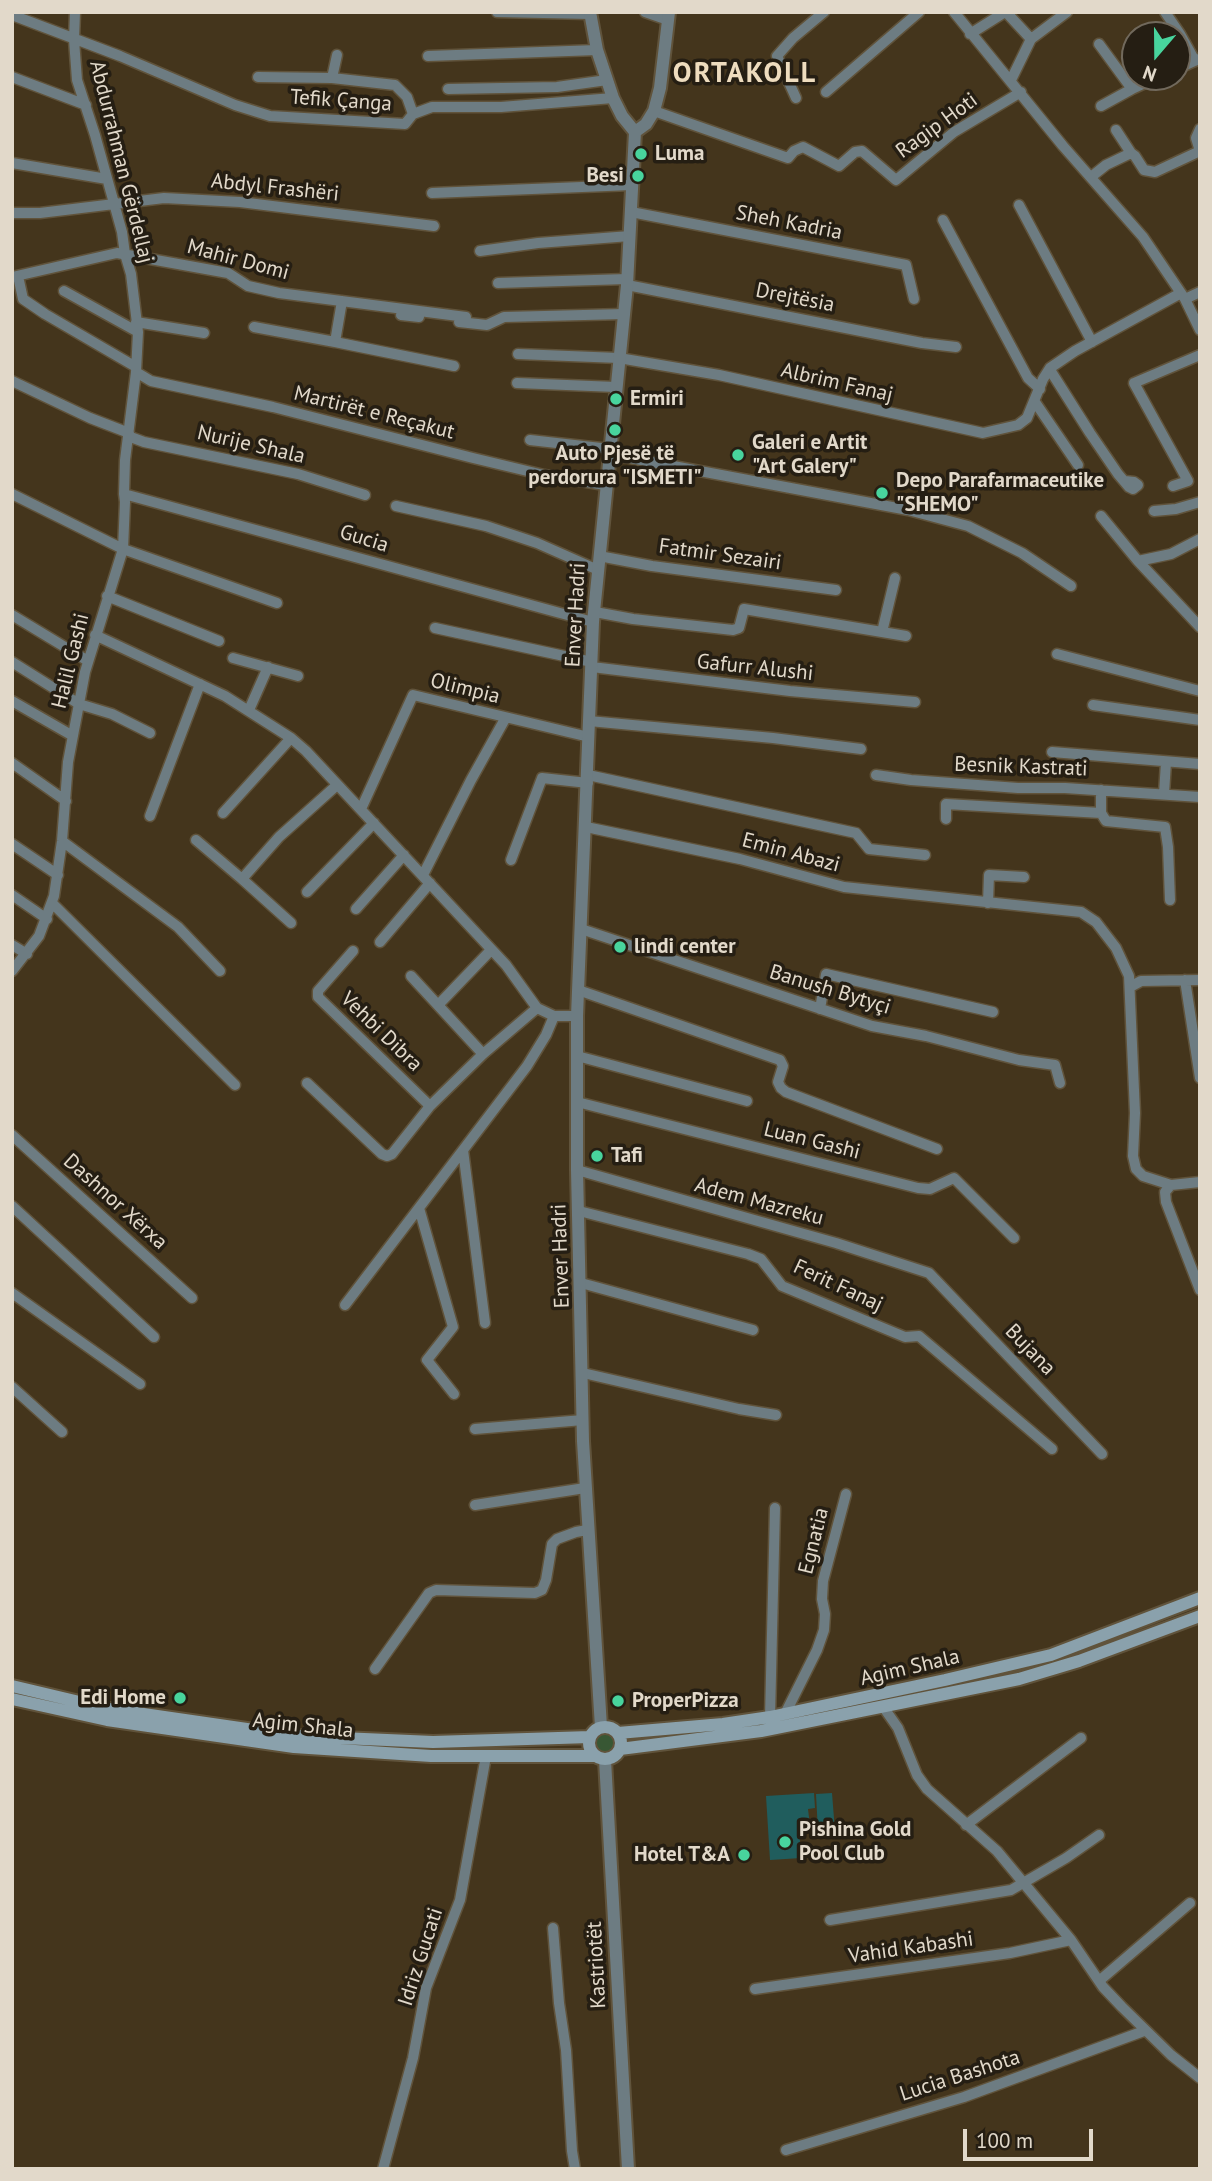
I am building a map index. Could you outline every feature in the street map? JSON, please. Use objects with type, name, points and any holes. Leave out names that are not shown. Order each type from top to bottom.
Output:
[{"type":"main road","name":"Agim Shala","points":[[601,1727],[608,1727],[618,1733],[723,1724],[873,1696],[1051,1655],[1200,1598]]},
{"type":"main road","name":"Agim Shala","points":[[620,1749],[761,1731],[1018,1679],[1079,1661],[1200,1616]]},
{"type":"main road","name":"Agim Shala","points":[[12,1686],[109,1709],[295,1736],[433,1742],[590,1737]]},
{"type":"main road","name":"Agim Shala","points":[[12,1699],[107,1720],[293,1747],[431,1756],[600,1758]]},
{"type":"main road","points":[[601,1727],[590,1737],[589,1748],[600,1758],[615,1756],[622,1742],[618,1733]]},
{"type":"street","name":"Abdurrahman Gërdellaj","points":[[75,12],[77,80],[122,232],[131,274],[137,327],[136,370]]},
{"type":"street","points":[[497,12],[590,13],[597,50],[613,98],[622,116],[635,132],[646,124],[654,111],[660,88],[669,16],[645,12]]},
{"type":"street","points":[[796,98],[778,56],[812,16],[824,12]]},
{"type":"street","points":[[825,92],[919,12]]},
{"type":"street","points":[[954,12],[1143,237],[1183,296],[1200,330]]},
{"type":"street","points":[[970,34],[1006,12],[1031,39]]},
{"type":"street","points":[[1011,80],[1031,39],[1067,12]]},
{"type":"street","points":[[1165,12],[1197,60]]},
{"type":"street","points":[[12,15],[74,40]]},
{"type":"street","name":"Tefik Çanga","points":[[74,40],[120,56],[257,113],[405,124],[413,114],[432,107],[501,107],[613,98]]},
{"type":"street","points":[[1099,44],[1121,74]]},
{"type":"street","points":[[428,56],[597,50]]},
{"type":"street","points":[[332,78],[337,55]]},
{"type":"street","points":[[12,76],[86,105]]},
{"type":"street","points":[[258,77],[332,78],[395,85],[407,97],[413,114]]},
{"type":"street","points":[[448,89],[557,87],[607,80]]},
{"type":"street","points":[[1101,106],[1128,91]]},
{"type":"street","name":"Ragip Hoti","points":[[654,111],[788,158],[803,147],[832,165],[839,166],[855,152],[862,151],[896,180],[954,132],[1021,92]]},
{"type":"street","points":[[1116,130],[1144,170],[1155,172],[1200,151],[1196,138],[1200,129]]},
{"type":"street","name":"Enver Hadri","points":[[601,1727],[585,1488],[577,1170],[577,1016],[598,556],[627,282],[635,132]]},
{"type":"street","points":[[1091,177],[1106,165],[1131,153]]},
{"type":"street","points":[[12,163],[107,179]]},
{"type":"street","points":[[432,193],[632,185]]},
{"type":"street","name":"Abdyl Frashëri","points":[[12,213],[40,213],[164,198],[240,202],[434,226]]},
{"type":"street","points":[[1019,205],[1092,342]]},
{"type":"street","name":"Sheh Kadria","points":[[631,212],[906,265],[914,299]]},
{"type":"street","points":[[943,220],[1028,378],[1040,389]]},
{"type":"street","points":[[480,251],[538,243],[630,236]]},
{"type":"street","name":"Mahir Domi","points":[[15,277],[117,253],[228,273],[248,286],[279,293],[466,317]]},
{"type":"street","name":"Martirët e Reçakut","points":[[15,277],[23,299],[151,381],[273,407],[544,475],[606,485]]},
{"type":"street","name":"Drejtësia","points":[[498,283],[589,279],[627,282],[909,340],[956,347]]},
{"type":"street","points":[[64,291],[137,327],[204,333]]},
{"type":"street","points":[[1123,480],[1050,368],[1092,342],[1183,296],[1200,292]]},
{"type":"street","points":[[335,342],[342,301]]},
{"type":"street","points":[[401,315],[487,325],[504,317],[624,314]]},
{"type":"street","points":[[254,327],[454,366]]},
{"type":"street","points":[[518,354],[619,358]]},
{"type":"street","points":[[1173,486],[1188,481],[1134,383],[1200,355]]},
{"type":"street","name":"Albrim Fanaj","points":[[619,358],[719,375],[983,433],[1018,425],[1027,418],[1050,368]]},
{"type":"street","name":"Halil Gashi","points":[[12,971],[39,936],[52,903],[58,875],[79,704],[95,635],[122,549],[128,435],[136,370]]},
{"type":"street","name":"Nurije Shala","points":[[12,381],[144,442],[298,474],[365,495]]},
{"type":"street","points":[[517,383],[616,387]]},
{"type":"street","points":[[1035,402],[1077,465]]},
{"type":"street","points":[[530,440],[609,452],[908,510],[968,526],[1022,553],[1072,586]]},
{"type":"street","points":[[12,494],[122,549],[277,603]]},
{"type":"street","name":"Gucia","points":[[124,494],[594,617],[733,630],[739,628],[744,609],[882,632]]},
{"type":"street","points":[[1154,511],[1177,509],[1200,502]]},
{"type":"street","points":[[396,506],[486,526],[583,561],[598,570]]},
{"type":"street","points":[[1101,516],[1138,561],[1200,627]]},
{"type":"street","points":[[1138,561],[1171,554],[1200,538]]},
{"type":"street","name":"Fatmir Sezairi","points":[[598,556],[652,566],[836,590]]},
{"type":"street","points":[[895,578],[882,632],[906,636]]},
{"type":"street","points":[[107,596],[219,641]]},
{"type":"street","points":[[12,615],[88,661]]},
{"type":"street","name":"Gafurr Alushi","points":[[435,628],[592,664],[790,691],[915,702]]},
{"type":"street","points":[[95,635],[200,684],[249,710],[290,738],[306,751],[427,879],[522,985],[537,1008],[554,1016],[577,1016]]},
{"type":"street","points":[[1056,654],[1200,691]]},
{"type":"street","points":[[233,658],[298,676]]},
{"type":"street","points":[[12,662],[79,704],[112,714],[150,733]]},
{"type":"street","points":[[249,710],[268,667]]},
{"type":"street","points":[[150,816],[200,684]]},
{"type":"street","name":"Olimpia","points":[[361,810],[413,695],[589,737]]},
{"type":"street","points":[[12,701],[73,736]]},
{"type":"street","points":[[1094,705],[1200,720]]},
{"type":"street","points":[[380,942],[427,879],[471,780],[505,719]]},
{"type":"street","points":[[589,721],[773,737],[861,749]]},
{"type":"street","points":[[223,813],[290,738]]},
{"type":"street","name":"Besnik Kastrati","points":[[1052,752],[1200,764]]},
{"type":"street","points":[[1164,794],[1166,762]]},
{"type":"street","points":[[12,764],[65,801]]},
{"type":"street","name":"Besnik Kastrati","points":[[876,775],[1018,788],[1101,789],[1200,797]]},
{"type":"street","points":[[511,860],[542,778],[588,779],[856,833],[869,849],[925,855]]},
{"type":"street","points":[[242,879],[279,837],[337,785]]},
{"type":"street","points":[[1101,789],[1101,813],[1109,822],[1165,827],[1170,900]]},
{"type":"street","points":[[946,819],[946,804],[1101,813]]},
{"type":"street","points":[[307,892],[374,823]]},
{"type":"street","name":"Emin Abazi","points":[[586,827],[740,859],[844,887],[1082,912],[1096,922],[1127,968],[1135,1113],[1133,1156],[1136,1169],[1143,1176],[1171,1185]]},
{"type":"street","points":[[196,840],[291,923]]},
{"type":"street","points":[[62,841],[178,927],[220,971]]},
{"type":"street","points":[[12,844],[58,875]]},
{"type":"street","points":[[356,909],[404,855]]},
{"type":"street","points":[[988,903],[989,875],[1024,877]]},
{"type":"street","points":[[12,895],[47,919]]},
{"type":"street","points":[[52,903],[234,1085]]},
{"type":"street","name":"Banush Bytyçi","points":[[581,929],[872,1026],[926,1036],[1019,1060],[1055,1065],[1060,1083]]},
{"type":"street","points":[[12,945],[27,954]]},
{"type":"street","points":[[441,1002],[491,950]]},
{"type":"street","name":"Vehbi Dibra","points":[[353,951],[318,991],[317,998],[430,1106]]},
{"type":"street","points":[[820,1009],[826,974],[993,1012]]},
{"type":"street","points":[[411,976],[483,1054]]},
{"type":"street","points":[[1185,980],[1200,1078]]},
{"type":"street","points":[[1130,987],[1141,981],[1200,980]]},
{"type":"street","points":[[578,990],[780,1060],[783,1066],[778,1082],[780,1088],[786,1092],[937,1149]]},
{"type":"street","points":[[307,1083],[387,1156],[392,1154],[430,1106],[483,1054],[537,1008]]},
{"type":"street","points":[[345,1305],[527,1066],[554,1016]]},
{"type":"street","points":[[577,1056],[747,1101]]},
{"type":"street","name":"Luan Gashi","points":[[577,1102],[918,1188],[930,1189],[954,1178],[1014,1238]]},
{"type":"street","name":"Dashnor Xërxa","points":[[12,1135],[192,1298]]},
{"type":"street","points":[[463,1150],[485,1323]]},
{"type":"street","name":"Adem Mazreku","points":[[577,1170],[835,1243],[929,1273]]},
{"type":"street","points":[[1200,1182],[1171,1185],[1165,1192],[1166,1202],[1200,1290]]},
{"type":"street","points":[[12,1206],[154,1337]]},
{"type":"street","points":[[419,1208],[453,1327],[427,1360],[454,1394]]},
{"type":"street","name":"Ferit Fanaj","points":[[579,1211],[748,1254],[761,1259],[782,1286],[905,1337],[919,1336],[1052,1449]]},
{"type":"street","name":"Bujana","points":[[929,1273],[1102,1454]]},
{"type":"street","points":[[581,1283],[753,1330]]},
{"type":"street","points":[[12,1293],[140,1384]]},
{"type":"street","points":[[583,1373],[776,1415]]},
{"type":"street","points":[[12,1387],[62,1432]]},
{"type":"street","points":[[475,1429],[583,1420]]},
{"type":"street","points":[[475,1505],[585,1488]]},
{"type":"street","name":"Egnatia","points":[[785,1714],[824,1630],[823,1581],[846,1494]]},
{"type":"street","points":[[770,1717],[775,1508]]},
{"type":"street","points":[[375,1669],[429,1593],[436,1590],[535,1593],[542,1590],[547,1580],[552,1544],[576,1532],[587,1530]]},
{"type":"street","points":[[884,1708],[898,1728],[917,1775],[927,1789],[997,1851],[1071,1940],[1099,1981],[1144,2031],[1200,2078]]},
{"type":"street","points":[[966,1825],[1081,1738]]},
{"type":"street","name":"Idriz Gucati","points":[[383,2169],[413,2057],[426,1988],[460,1900],[485,1756]]},
{"type":"street","name":"Kastriotët","points":[[600,1758],[628,2169]]},
{"type":"street","points":[[830,1920],[1011,1890],[1099,1835]]},
{"type":"street","points":[[1099,1981],[1190,1903]]},
{"type":"street","points":[[553,1928],[575,2169]]},
{"type":"street","name":"Vahid Kabashi","points":[[755,1989],[997,1955],[1071,1940]]},
{"type":"street","name":"Lucia Bashota","points":[[786,2150],[964,2097],[1144,2031]]},
{"type":"green space","points":[[605,1732],[616,1739],[617,1744],[610,1755],[605,1756],[594,1749],[593,1744],[600,1733]]},
{"type":"water","name":"Pishina Gold Pool Club","points":[[814,1793],[815,1808],[808,1809],[810,1826],[799,1826],[801,1858],[770,1860],[766,1796]]},
{"type":"water","points":[[832,1793],[835,1831],[818,1832],[816,1794]]},
{"type":"place","name":"Luma","points":[[641,154]]},
{"type":"place","name":"Besi","points":[[638,176]]},
{"type":"place","name":"Ermiri","points":[[616,399]]},
{"type":"place","name":"Auto Pjesë të perdorura \"ISMETI\"","points":[[615,430]]},
{"type":"place","name":"Galeri e Artit \"Art Galery\"","points":[[738,455]]},
{"type":"place","name":"Depo Parafarmaceutike \"SHEMO\"","points":[[882,493]]},
{"type":"place","name":"lindi center","points":[[620,947]]},
{"type":"place","name":"Tafi","points":[[597,1156]]},
{"type":"place","name":"Edi Home","points":[[180,1698]]},
{"type":"place","name":"ProperPizza","points":[[618,1701]]},
{"type":"place","name":"Pishina Gold Pool Club","points":[[785,1842]]},
{"type":"place","name":"Hotel T&A","points":[[744,1855]]},
{"type":"district","name":"ORTAKOLL","points":[[745,74]]}]
